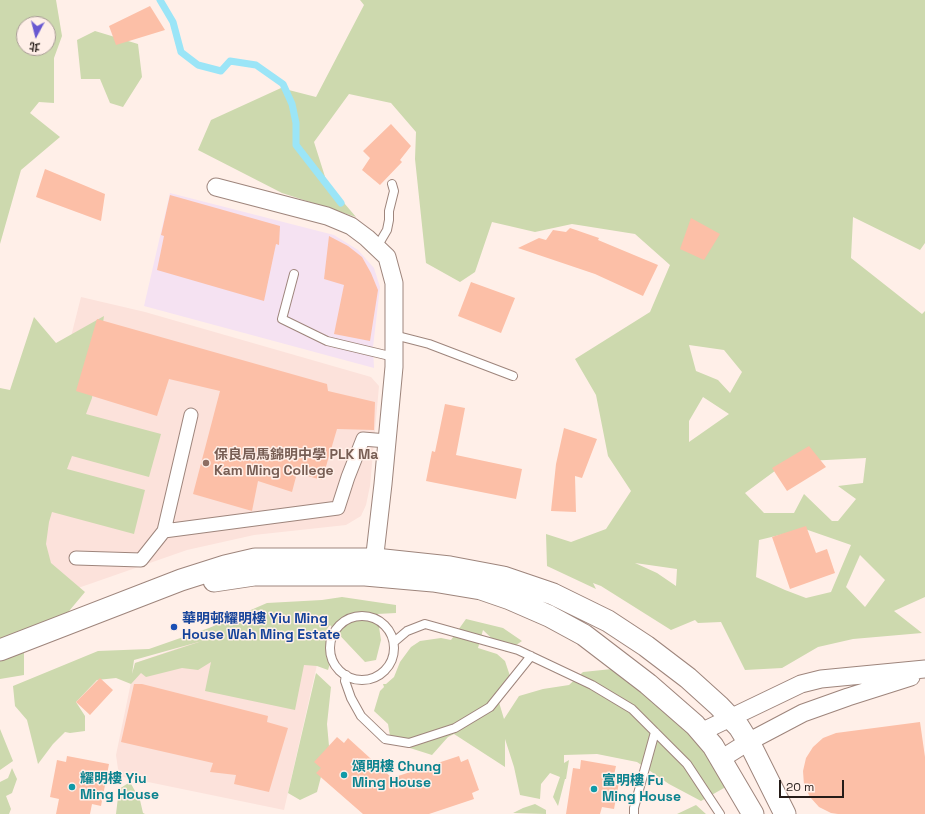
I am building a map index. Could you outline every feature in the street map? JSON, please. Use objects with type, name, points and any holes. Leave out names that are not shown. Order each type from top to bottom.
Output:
[{"type":"street","points":[[216,187],[327,216],[351,226],[367,238],[387,258],[394,283],[394,357],[374,567]]},
{"type":"street","points":[[76,558],[140,560],[164,531],[191,415]]},
{"type":"street","points":[[164,531],[338,508],[363,439],[387,441]]},
{"type":"street","points":[[374,567],[433,581],[481,590],[510,598],[549,616],[590,640],[648,684],[695,725],[721,758],[753,814]]},
{"type":"street","points":[[0,650],[119,605],[204,583],[254,575],[374,567],[450,567],[503,577],[553,594],[608,621],[646,646],[688,678],[739,727],[784,814]]},
{"type":"street","points":[[701,732],[801,684],[822,678],[925,669]]},
{"type":"street","points":[[721,758],[803,713],[925,673]]},
{"type":"lane","points":[[377,247],[387,230],[389,211],[394,191],[392,184]]},
{"type":"lane","points":[[294,274],[282,319],[327,341],[394,357]]},
{"type":"lane","points":[[394,335],[429,344],[513,376]]},
{"type":"lane","points":[[366,616],[376,619],[384,624],[390,632],[394,642],[394,653],[384,672],[375,677],[364,680],[353,679],[343,674],[336,666],[331,656],[330,645],[338,627],[346,620],[356,617],[366,616]]},
{"type":"lane","points":[[394,642],[407,631],[425,624],[518,650],[592,684],[632,709],[687,764],[720,814]]},
{"type":"lane","points":[[346,675],[345,681],[351,698],[361,716],[385,739],[409,744],[455,728],[490,706],[532,656]]},
{"type":"lane","points":[[634,814],[634,808],[655,732]]},
{"type":"shaded area","points":[[170,193],[334,235],[358,250],[374,268],[380,287],[373,347],[374,368],[144,306]]},
{"type":"shaded area","name":"保良局馬錦明中學 PLK Ma Kam Ming College","points":[[81,297],[145,312],[371,377],[379,386],[370,486],[366,505],[361,516],[346,525],[254,535],[187,550],[50,599],[30,512],[60,380]]},
{"type":"shaded area","points":[[219,634],[319,656],[284,810],[119,776],[116,755],[135,663]]},
{"type":"green space","points":[[0,0],[56,0],[62,36],[56,52],[56,16],[16,16],[16,56],[55,56],[54,103],[39,102],[30,113],[60,137],[21,170],[0,244]]},
{"type":"green space","points":[[360,0],[925,0],[925,243],[920,250],[853,217],[851,258],[922,314],[925,311],[925,597],[894,611],[922,633],[853,639],[818,647],[782,668],[745,670],[721,622],[698,623],[695,620],[671,630],[601,586],[593,583],[596,589],[547,566],[546,534],[571,542],[606,529],[631,491],[608,456],[596,395],[575,359],[650,312],[670,265],[635,234],[572,224],[535,232],[492,222],[475,272],[460,282],[426,263],[415,159],[416,132],[391,103],[349,94],[314,142],[327,183],[356,217],[282,193],[198,150],[211,120],[281,88],[316,97],[364,5]],"holes":[[[689,345],[724,350],[742,372],[730,393],[718,380],[696,371]],[[703,397],[729,414],[689,442],[689,421]],[[866,458],[863,483],[838,486],[856,499],[838,521],[832,521],[804,494],[794,513],[764,513],[745,493],[787,462]],[[805,529],[851,545],[831,592],[806,598],[756,577],[759,540]],[[860,555],[885,580],[865,607],[846,587]],[[635,563],[677,569],[676,586],[657,573]]]},
{"type":"green space","points":[[95,31],[138,44],[142,77],[123,107],[110,103],[100,79],[81,79],[77,40]]},
{"type":"green space","points":[[104,316],[92,398],[86,414],[161,434],[149,477],[72,456],[67,469],[145,490],[134,534],[52,512],[46,544],[51,563],[85,592],[54,629],[24,641],[24,675],[0,679],[0,388],[10,390],[34,317],[56,343]]},
{"type":"green space","points":[[342,597],[396,605],[396,613],[377,614],[381,640],[376,660],[365,662],[330,625],[325,632],[335,647],[328,670],[317,666],[304,665],[295,710],[205,691],[211,662],[198,670],[182,668],[146,677],[141,673],[131,684],[116,678],[97,680],[76,702],[85,716],[85,731],[70,733],[65,732],[53,744],[38,764],[27,720],[15,706],[13,686],[98,651],[149,649],[209,628],[267,603],[322,600]],"holes":[[[202,641],[135,663],[132,674],[134,660]]]},
{"type":"green space","points":[[466,619],[503,628],[522,641],[506,652],[483,630],[478,648],[497,654],[505,661],[511,679],[498,699],[504,719],[519,696],[543,689],[569,685],[583,672],[612,669],[695,716],[731,784],[701,801],[669,784],[637,762],[597,754],[564,755],[564,763],[569,760],[566,779],[558,806],[553,797],[560,777],[550,773],[541,784],[540,799],[520,795],[514,767],[505,739],[505,767],[454,734],[448,737],[432,755],[391,742],[388,724],[374,711],[380,691],[384,687],[383,684],[386,684],[394,677],[400,662],[411,647],[420,641],[441,638],[451,640]]},
{"type":"green space","points":[[316,673],[331,687],[327,724],[329,746],[317,792],[300,800],[288,793]]},
{"type":"green space","points":[[0,729],[13,761],[0,770]]},
{"type":"green space","points":[[12,768],[17,779],[12,793],[6,796],[11,809],[9,814],[0,814],[0,782],[8,778]]},
{"type":"green space","points":[[130,782],[140,800],[143,813],[145,814],[116,814],[119,789]]},
{"type":"green space","points":[[535,804],[546,810],[546,814],[513,813],[523,808]]},
{"type":"green space","points":[[696,805],[706,814],[677,814]]},
{"type":"building","points":[[150,6],[165,30],[116,45],[109,26]]},
{"type":"building","points":[[391,124],[411,146],[400,160],[402,162],[380,185],[362,170],[370,158],[363,151]]},
{"type":"building","points":[[45,169],[105,194],[101,221],[36,197]]},
{"type":"building","points":[[170,195],[280,226],[279,245],[276,244],[264,301],[157,270],[164,236],[161,235]]},
{"type":"building","points":[[691,218],[720,234],[704,260],[680,249]]},
{"type":"building","points":[[570,228],[599,238],[598,240],[658,265],[643,296],[595,274],[518,248],[539,238],[546,240],[553,230],[566,232]]},
{"type":"building","points":[[329,236],[348,246],[362,257],[378,290],[370,341],[334,334],[344,285],[324,279]]},
{"type":"building","points":[[471,282],[515,298],[501,333],[458,316]]},
{"type":"building","name":"保良局馬錦明中學 PLK Ma Kam Ming College","points":[[97,319],[327,384],[328,391],[375,402],[374,430],[337,429],[322,480],[297,473],[292,492],[258,481],[252,511],[193,494],[220,391],[169,379],[157,416],[76,391]]},
{"type":"building","points":[[445,404],[465,408],[456,455],[522,469],[516,499],[426,481],[432,451],[435,452]]},
{"type":"building","points":[[564,428],[597,439],[582,478],[575,476],[576,512],[551,511],[556,464]]},
{"type":"building","points":[[809,446],[826,467],[787,491],[772,468]]},
{"type":"building","points":[[806,526],[816,553],[827,549],[835,573],[790,589],[772,537]]},
{"type":"building","points":[[100,678],[113,690],[90,715],[76,702]]},
{"type":"building","points":[[134,684],[142,684],[268,716],[267,722],[288,728],[269,792],[234,784],[236,775],[210,772],[213,763],[121,742]]},
{"type":"building","points":[[920,722],[925,757],[925,814],[831,813],[819,807],[810,797],[804,785],[803,771],[806,758],[813,747],[823,738],[836,733]]},
{"type":"building","name":"頌明樓 Chung Ming House","points":[[337,737],[344,743],[348,738],[392,778],[459,756],[461,762],[468,759],[479,790],[472,793],[474,799],[429,814],[363,814],[316,773],[321,768],[314,762]]},
{"type":"building","name":"耀明樓 Yiu Ming House","points":[[67,756],[109,764],[101,806],[92,804],[90,814],[56,814],[59,799],[50,797],[57,760],[66,762]]},
{"type":"building","name":"富明樓 Fu Ming House","points":[[581,760],[616,766],[614,775],[620,777],[614,809],[602,807],[600,814],[566,814],[573,768],[580,769]]},
{"type":"waterway","points":[[160,0],[173,22],[181,52],[198,65],[221,71],[230,61],[256,65],[283,84],[292,104],[296,123],[296,145],[341,203]]},
{"type":"place","name":"保良局馬錦明中學 PLK Ma Kam Ming College","points":[[206,463]]},
{"type":"place","name":"華明邨耀明樓 Yiu Ming House Wah Ming Estate","points":[[174,627]]},
{"type":"place","name":"頌明樓 Chung Ming House","points":[[344,775]]},
{"type":"place","name":"耀明樓 Yiu Ming House","points":[[72,787]]},
{"type":"place","name":"富明樓 Fu Ming House","points":[[594,789]]}]
